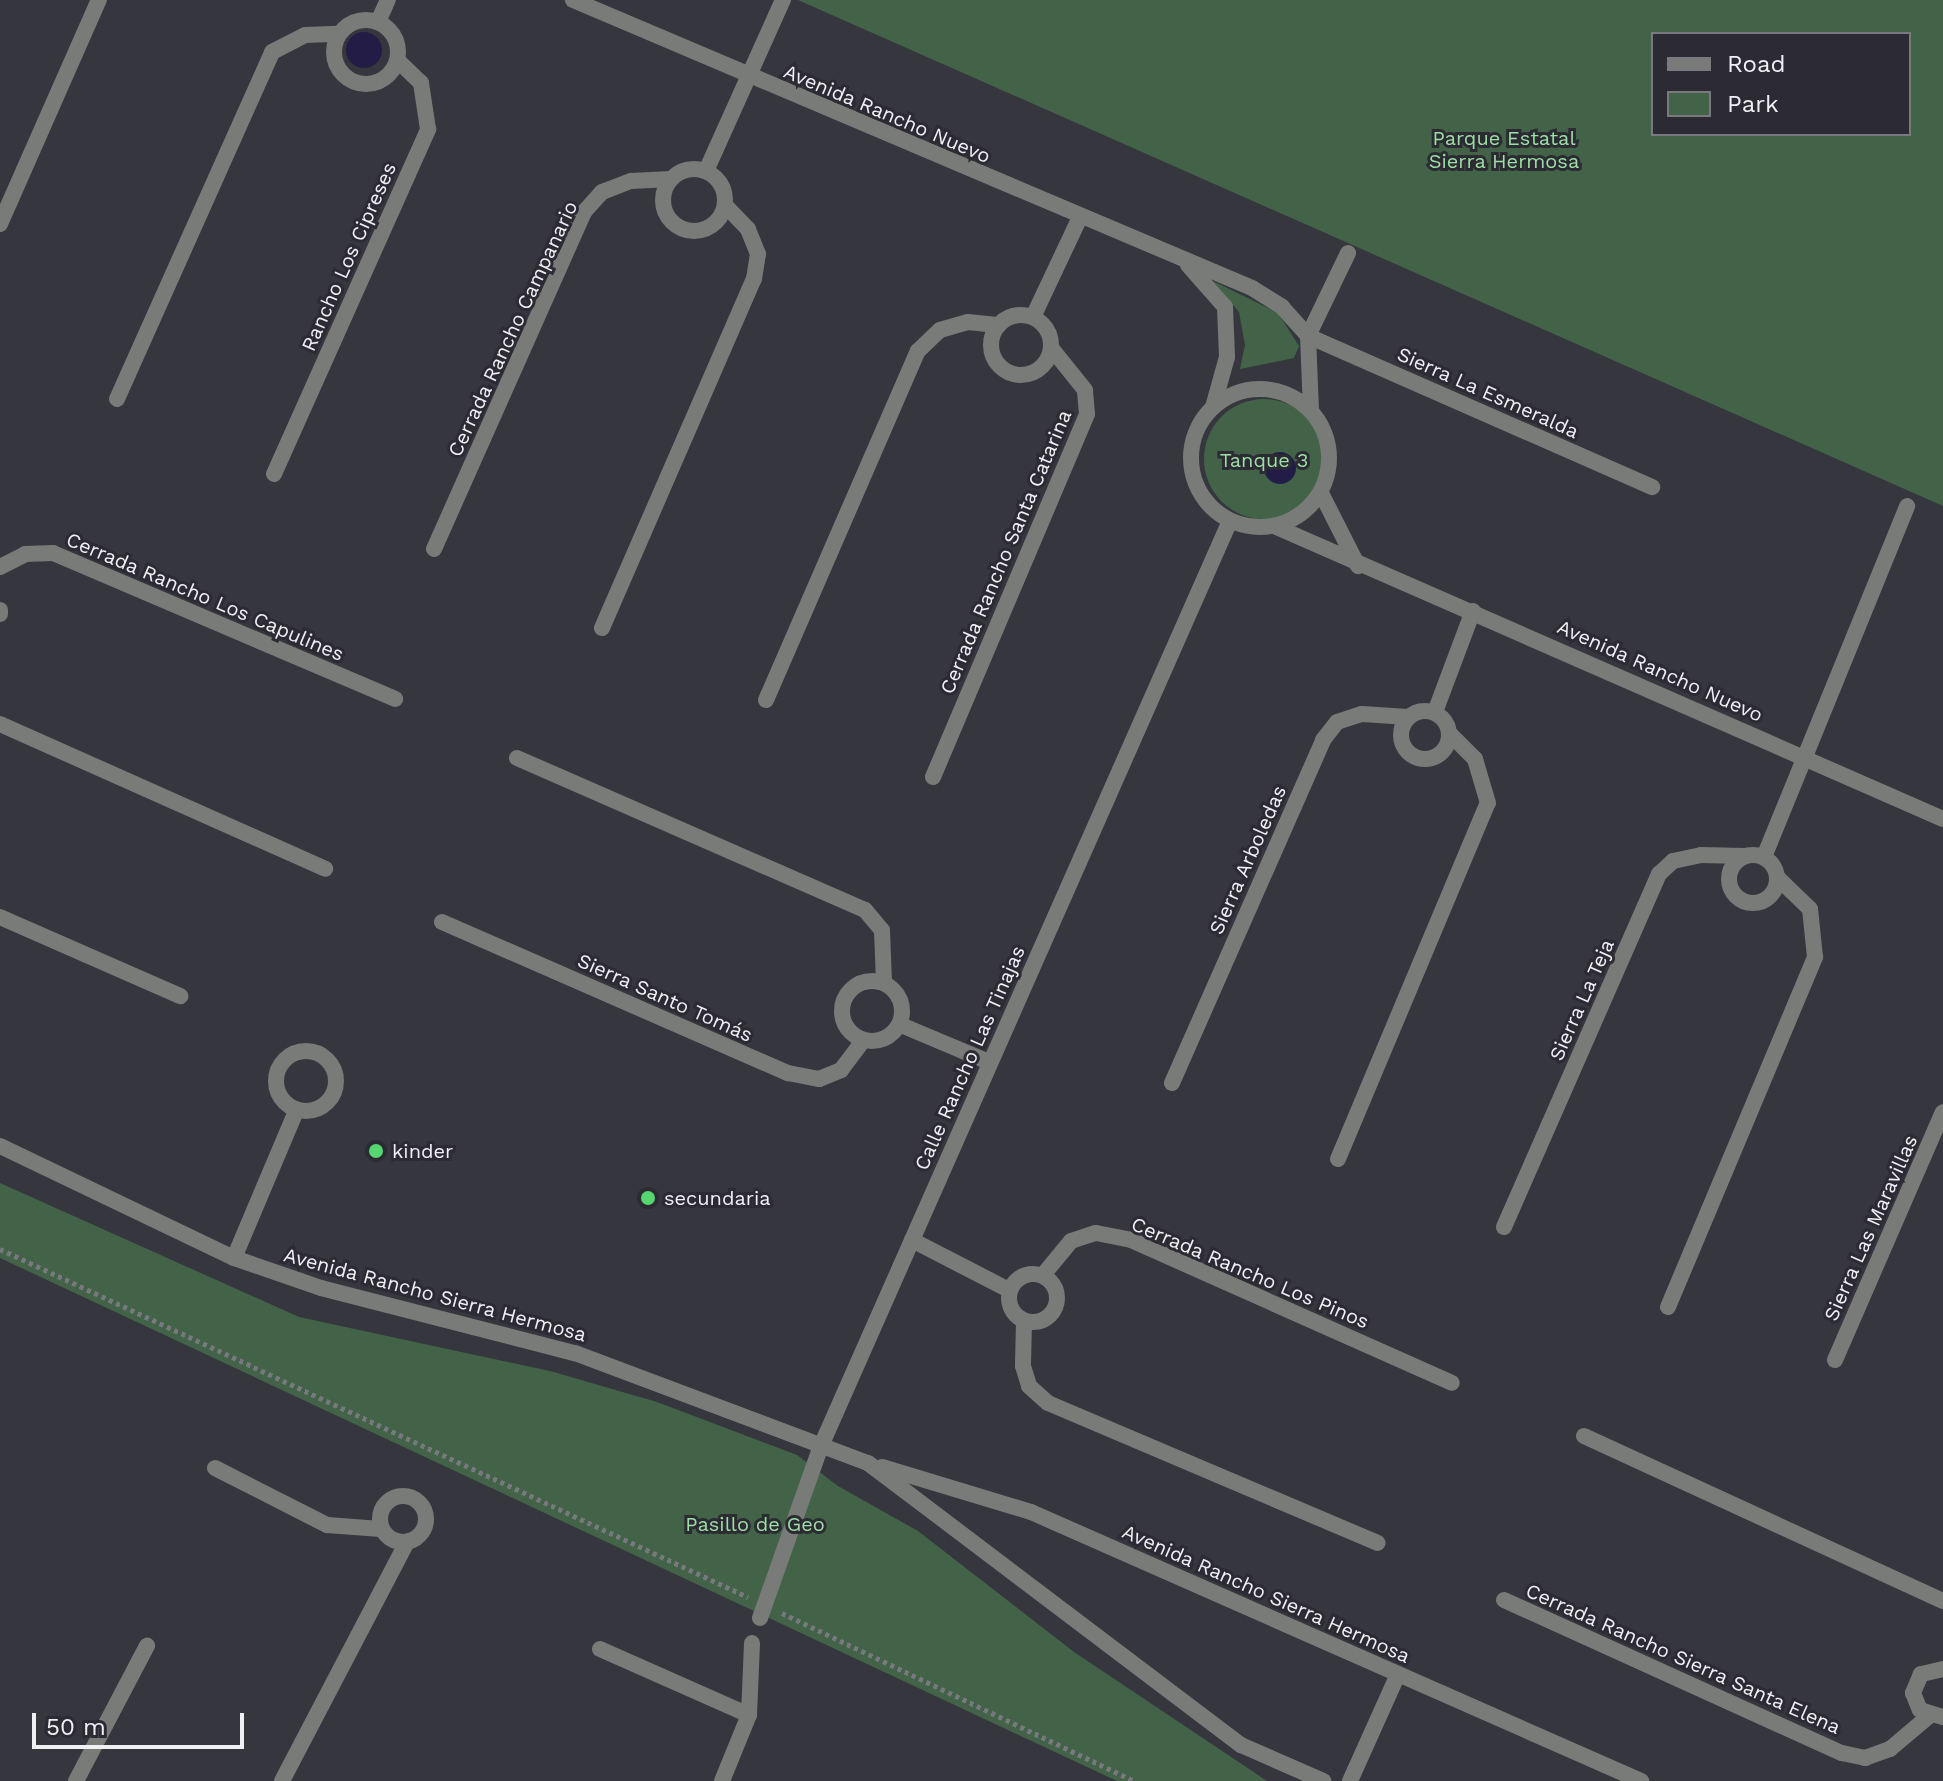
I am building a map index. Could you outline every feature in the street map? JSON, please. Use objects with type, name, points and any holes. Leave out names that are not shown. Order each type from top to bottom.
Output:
[{"type":"street","points":[[0,224],[99,0]]},
{"type":"street","points":[[117,399],[272,52],[305,35],[338,34],[363,19],[378,22],[388,0]]},
{"type":"street","name":"Avenida Rancho Nuevo","points":[[573,0],[1187,264],[1252,288],[1282,307],[1308,336]]},
{"type":"street","points":[[706,171],[783,0]]},
{"type":"street","name":"Rancho Los Cipreses","points":[[274,474],[428,129],[421,83],[398,61],[391,30],[378,22]]},
{"type":"street","points":[[338,34],[334,61],[352,82],[380,82],[398,61]]},
{"type":"street","points":[[706,171],[724,191],[725,205],[709,228],[680,229],[663,206],[671,179],[706,171]]},
{"type":"street","name":"Cerrada Rancho Campanario","points":[[434,549],[584,212],[602,192],[631,181],[671,179]]},
{"type":"street","points":[[602,628],[754,279],[758,254],[748,229],[725,205]]},
{"type":"street","points":[[1033,317],[1080,217]]},
{"type":"street","points":[[1311,410],[1308,336],[1348,253]]},
{"type":"street","points":[[1187,264],[1225,307],[1227,357],[1213,407],[1197,429],[1191,454],[1194,481],[1208,504],[1230,521],[1274,526],[1301,514],[1321,493],[1330,465],[1326,435],[1311,410],[1288,394],[1262,388],[1213,407]]},
{"type":"street","points":[[766,700],[918,351],[940,330],[968,322],[999,325],[1015,315],[1033,317],[1048,330],[1052,349],[1033,374],[1001,369],[991,347],[999,325]]},
{"type":"street","name":"Sierra La Esmeralda","points":[[1308,336],[1652,487]]},
{"type":"street","name":"Cerrada Rancho Santa Catarina","points":[[933,777],[1087,414],[1085,390],[1052,349]]},
{"type":"street","points":[[1321,493],[1358,566]]},
{"type":"street","points":[[1668,1307],[1815,957],[1810,909],[1778,878],[1764,857],[1907,506]]},
{"type":"street","name":"Calle Rancho Las Tinajas","points":[[763,1611],[821,1446],[1230,521]]},
{"type":"street","name":"Avenida Rancho Nuevo","points":[[1274,526],[1358,566],[1473,611],[1943,819]]},
{"type":"street","name":"Cerrada Rancho Los Capulines","points":[[0,567],[25,554],[53,553],[395,699]]},
{"type":"street","points":[[1338,1159],[1488,803],[1475,759],[1449,733],[1435,712],[1473,611]]},
{"type":"street","name":"Sierra Arboledas","points":[[1172,1083],[1323,740],[1337,722],[1362,714],[1408,717],[1435,712]]},
{"type":"street","points":[[1408,717],[1400,736],[1411,755],[1441,753],[1449,733]]},
{"type":"street","points":[[0,724],[325,869]]},
{"type":"street","points":[[517,758],[865,910],[882,930],[884,982],[901,1001],[901,1025],[989,1062]]},
{"type":"street","name":"Sierra La Teja","points":[[1504,1227],[1659,874],[1673,861],[1701,855],[1764,857]]},
{"type":"street","points":[[1745,856],[1736,862],[1729,882],[1740,900],[1761,903],[1778,878]]},
{"type":"street","points":[[0,917],[180,996]]},
{"type":"street","name":"Sierra Santo Tomás","points":[[442,922],[788,1073],[819,1079],[830,1075],[863,1041],[885,1040],[901,1025]]},
{"type":"street","points":[[863,1041],[849,1032],[843,1001],[853,988],[884,982]]},
{"type":"street","points":[[234,1258],[296,1111]]},
{"type":"street","name":"Sierra Las Maravillas","points":[[1835,1360],[1943,1112]]},
{"type":"street","name":"Avenida Rancho Sierra Hermosa","points":[[0,1146],[234,1258],[321,1288],[575,1353],[868,1463],[1031,1512],[1641,1781]]},
{"type":"street","name":"Cerrada Rancho Los Pinos","points":[[1043,1275],[1071,1241],[1096,1233],[1131,1240],[1452,1383]]},
{"type":"street","points":[[912,1240],[1009,1290]]},
{"type":"street","points":[[1029,1273],[1043,1275],[1058,1300],[1052,1314],[1024,1321],[1014,1314],[1009,1290],[1029,1273]]},
{"type":"street","points":[[1024,1321],[1023,1366],[1029,1386],[1048,1403],[1378,1543]]},
{"type":"street","points":[[1584,1436],[1943,1601]]},
{"type":"street","name":"Avenida Rancho Sierra Hermosa","points":[[868,1463],[1241,1745],[1323,1781]]},
{"type":"street","points":[[215,1468],[327,1525],[381,1529],[407,1542]]},
{"type":"street","points":[[282,1781],[407,1542],[427,1520],[409,1496],[389,1500],[381,1529]]},
{"type":"street","name":"Cerrada Rancho Sierra Santa Elena","points":[[1504,1600],[1842,1753],[1865,1758],[1890,1749],[1936,1716]]},
{"type":"street","points":[[722,1781],[749,1715],[752,1643]]},
{"type":"street","points":[[76,1781],[147,1646]]},
{"type":"street","points":[[600,1649],[749,1715]]},
{"type":"street","points":[[1936,1716],[1914,1701],[1914,1685],[1930,1669],[1943,1669]]},
{"type":"street","points":[[1350,1781],[1398,1674]]},
{"type":"path","points":[[0,1249],[763,1611],[1135,1781]]},
{"type":"green space","name":"Parque Estatal Sierra Hermosa","points":[[798,0],[1943,0],[1943,506]]},
{"type":"green space","points":[[1213,281],[1278,313],[1299,346],[1294,358],[1240,369],[1245,345],[1239,312]]},
{"type":"green space","name":"Tanque 3","points":[[1264,399],[1287,404],[1306,417],[1319,436],[1324,459],[1319,482],[1306,501],[1287,514],[1264,519],[1241,514],[1222,501],[1209,482],[1204,459],[1209,436],[1222,417],[1241,404]]},
{"type":"green space","name":"Pasillo de Geo","points":[[0,1183],[299,1317],[550,1371],[657,1402],[797,1455],[838,1486],[918,1531],[1074,1652],[1267,1781],[1117,1781],[0,1258]]},
{"type":"shaded area","points":[[364,32],[377,37],[382,50],[377,63],[364,68],[351,63],[346,50],[351,37]]},
{"type":"shaded area","points":[[1280,452],[1291,457],[1296,468],[1291,479],[1280,484],[1269,479],[1264,468],[1269,457]]},
{"type":"place","name":"kinder","points":[[376,1151]]},
{"type":"place","name":"secundaria","points":[[648,1198]]}]
